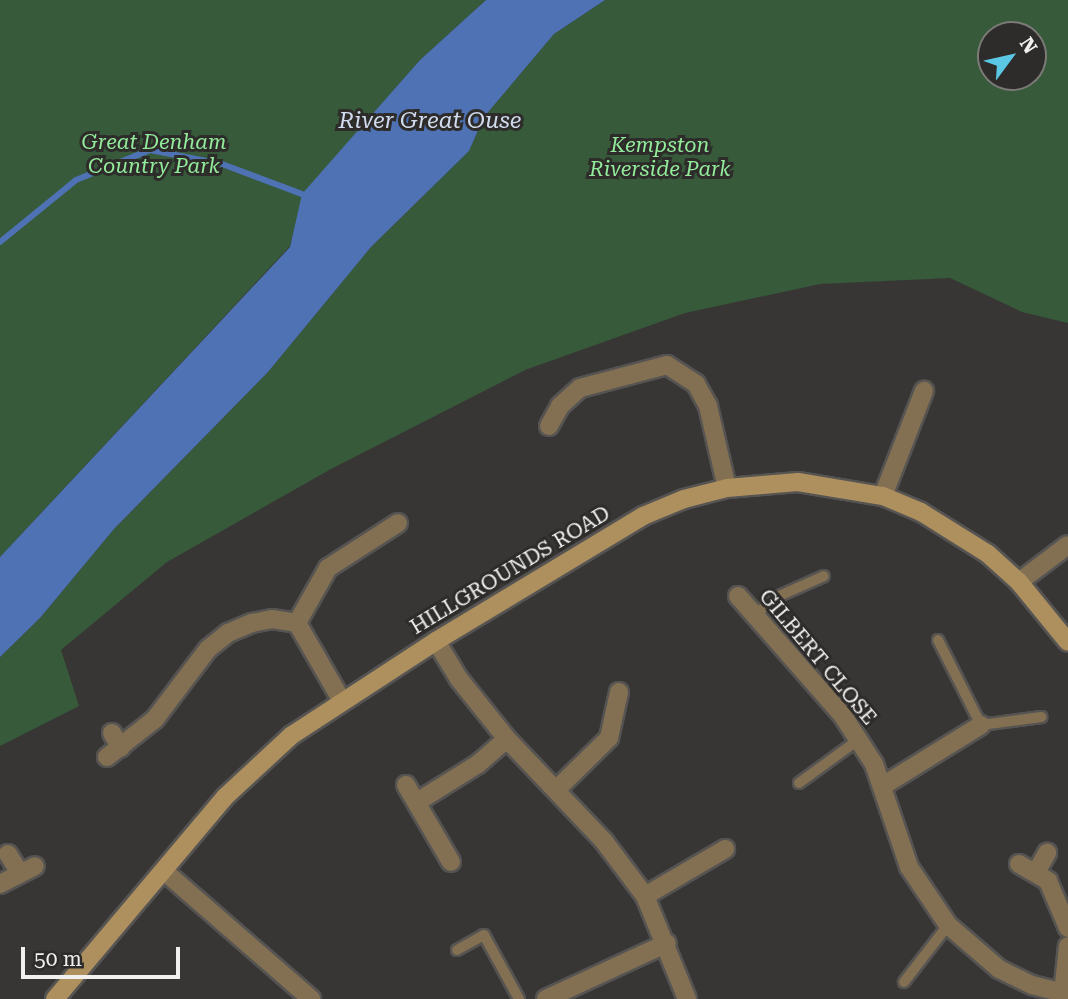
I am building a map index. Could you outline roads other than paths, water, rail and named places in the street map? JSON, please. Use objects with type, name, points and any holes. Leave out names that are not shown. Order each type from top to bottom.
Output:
[{"type":"street","points":[[549,426],[560,406],[580,388],[667,365],[696,384],[708,406],[727,488]]},
{"type":"street","points":[[883,496],[914,401]]},
{"type":"street","name":"HILLGROUNDS ROAD","points":[[55,999],[255,766],[342,701],[436,640],[643,516],[727,488],[798,482],[883,496],[955,531],[1019,582],[1068,642]]},
{"type":"street","points":[[297,623],[328,568],[371,528],[398,523]]},
{"type":"street","points":[[1019,582],[1068,545]]},
{"type":"street","name":"GILBERT CLOSE","points":[[738,596],[809,674],[858,740],[884,785],[909,867],[948,925],[999,969],[1065,994],[1068,946]]},
{"type":"street","points":[[113,746],[155,719],[202,657],[228,633],[272,619],[297,623]]},
{"type":"street","points":[[297,623],[342,701]]},
{"type":"street","points":[[436,640],[459,680],[507,738],[557,789],[645,896],[667,943],[687,999]]},
{"type":"street","points":[[557,789],[609,738],[619,692]]},
{"type":"street","points":[[884,785],[981,725]]},
{"type":"street","points":[[417,802],[478,764],[507,738]]},
{"type":"street","points":[[406,785],[451,862]]},
{"type":"street","points":[[645,896],[725,849]]},
{"type":"street","points":[[1037,871],[1047,853]]},
{"type":"street","points":[[0,884],[27,869],[8,854]]},
{"type":"street","points":[[1019,864],[1037,871],[1055,892],[1068,928]]},
{"type":"street","points":[[164,871],[311,999]]},
{"type":"street","points":[[546,999],[667,943]]},
{"type":"lane","points":[[754,615],[796,587],[824,576]]},
{"type":"lane","points":[[938,640],[981,725],[1041,717]]},
{"type":"lane","points":[[799,783],[858,740]]},
{"type":"lane","points":[[904,982],[948,925]]},
{"type":"lane","points":[[457,950],[484,935],[519,999]]},
{"type":"water","name":"River Great Ouse","points":[[486,0],[605,0],[554,34],[484,117],[469,151],[371,247],[268,372],[114,529],[40,618],[0,657],[0,557],[290,247],[302,194],[420,60]]},
{"type":"waterway","points":[[0,242],[76,180],[150,150],[222,164],[302,194]]},
{"type":"park label","name":"Great Denham Country Park","points":[[154,154]]},
{"type":"park label","name":"Kempston Riverside Park","points":[[660,157]]}]
